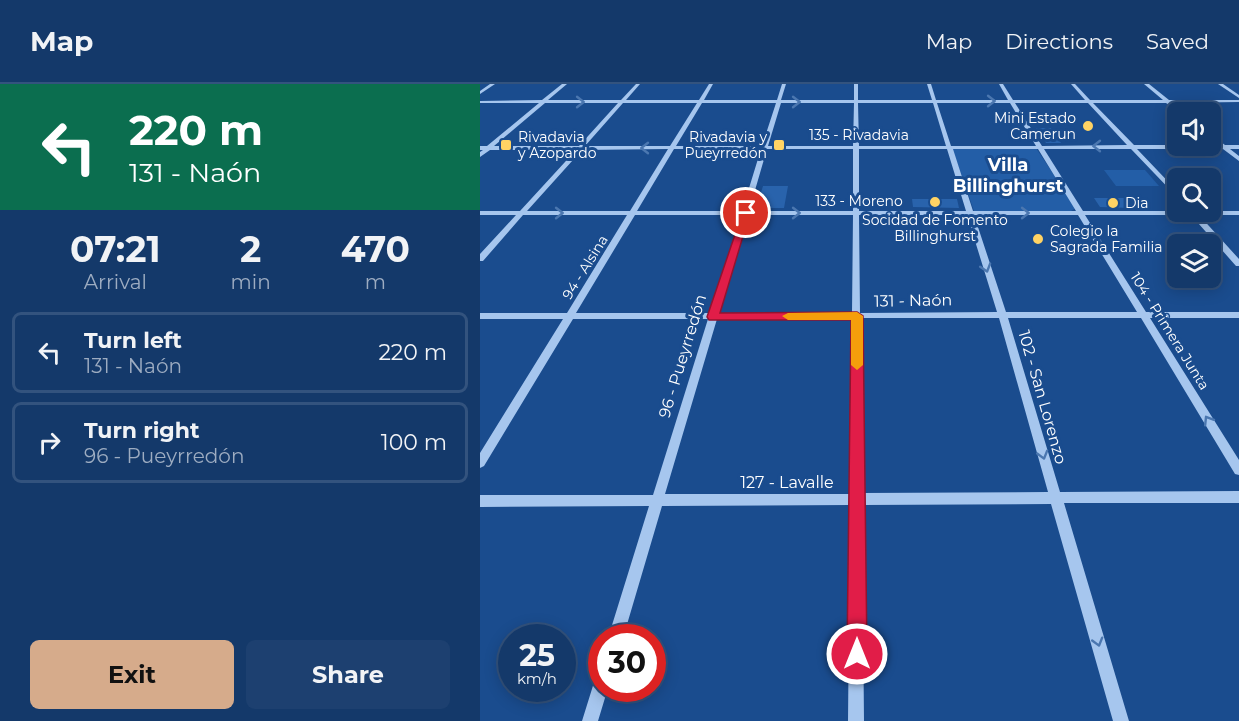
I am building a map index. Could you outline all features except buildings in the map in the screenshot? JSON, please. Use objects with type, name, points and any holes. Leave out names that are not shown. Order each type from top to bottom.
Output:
[{"type":"street","points":[[480,93],[493,84]]},
{"type":"street","points":[[480,155],[566,84]]},
{"type":"street","points":[[480,259],[639,84]]},
{"type":"street","name":"94 - Alsina","points":[[480,463],[634,214],[711,84]]},
{"type":"street","name":"96 - Pueyrredón","points":[[619,624],[784,84]]},
{"type":"street","points":[[856,84],[858,498],[856,721]]},
{"type":"street","name":"102 - San Lorenzo","points":[[929,84],[1001,314],[1121,721]]},
{"type":"street","name":"104 - Primera Junta","points":[[1001,84],[1239,470]]},
{"type":"street","points":[[1073,84],[1167,184]]},
{"type":"street","points":[[1146,84],[1168,101]]},
{"type":"street","points":[[1220,84],[1239,99]]},
{"type":"street","points":[[480,102],[1239,99]]},
{"type":"street","points":[[1221,145],[1239,159]]},
{"type":"street","name":"135 - Rivadavia","points":[[480,148],[1239,147]]},
{"type":"street","name":"133 - Moreno","points":[[480,213],[1167,212]]},
{"type":"street","name":"133 - Moreno","points":[[1221,213],[1239,213]]},
{"type":"street","points":[[1201,222],[1239,264]]},
{"type":"street","name":"131 - Naón","points":[[480,316],[1239,315]]},
{"type":"street","name":"127 - Lavalle","points":[[480,501],[1239,497]]},
{"type":"street","points":[[590,721],[596,702]]},
{"type":"shaded area","points":[[952,148],[1036,148],[1076,208],[1071,211],[974,211]]},
{"type":"shaded area","points":[[1104,170],[1145,170],[1159,186],[1116,186]]},
{"type":"slow traffic","points":[[788,316],[857,316],[857,365]]},
{"type":"place","name":"Mini Estado Camerun","points":[[1088,126]]},
{"type":"place","name":"Rivadavia y Azopardo","points":[[506,145]]},
{"type":"place","name":"Rivadavia y Pueyrredón","points":[[779,145]]},
{"type":"place","name":"Socidad de Fomento Billinghurst","points":[[935,202]]},
{"type":"place","name":"Dia","points":[[1113,203]]},
{"type":"place","name":"Colegio la Sagrada Familia","points":[[1038,239]]},
{"type":"district","name":"Villa Billinghurst","points":[[1008,175]]},
{"type":"route","points":[[746,213],[713,317],[857,316],[857,654]]}]
